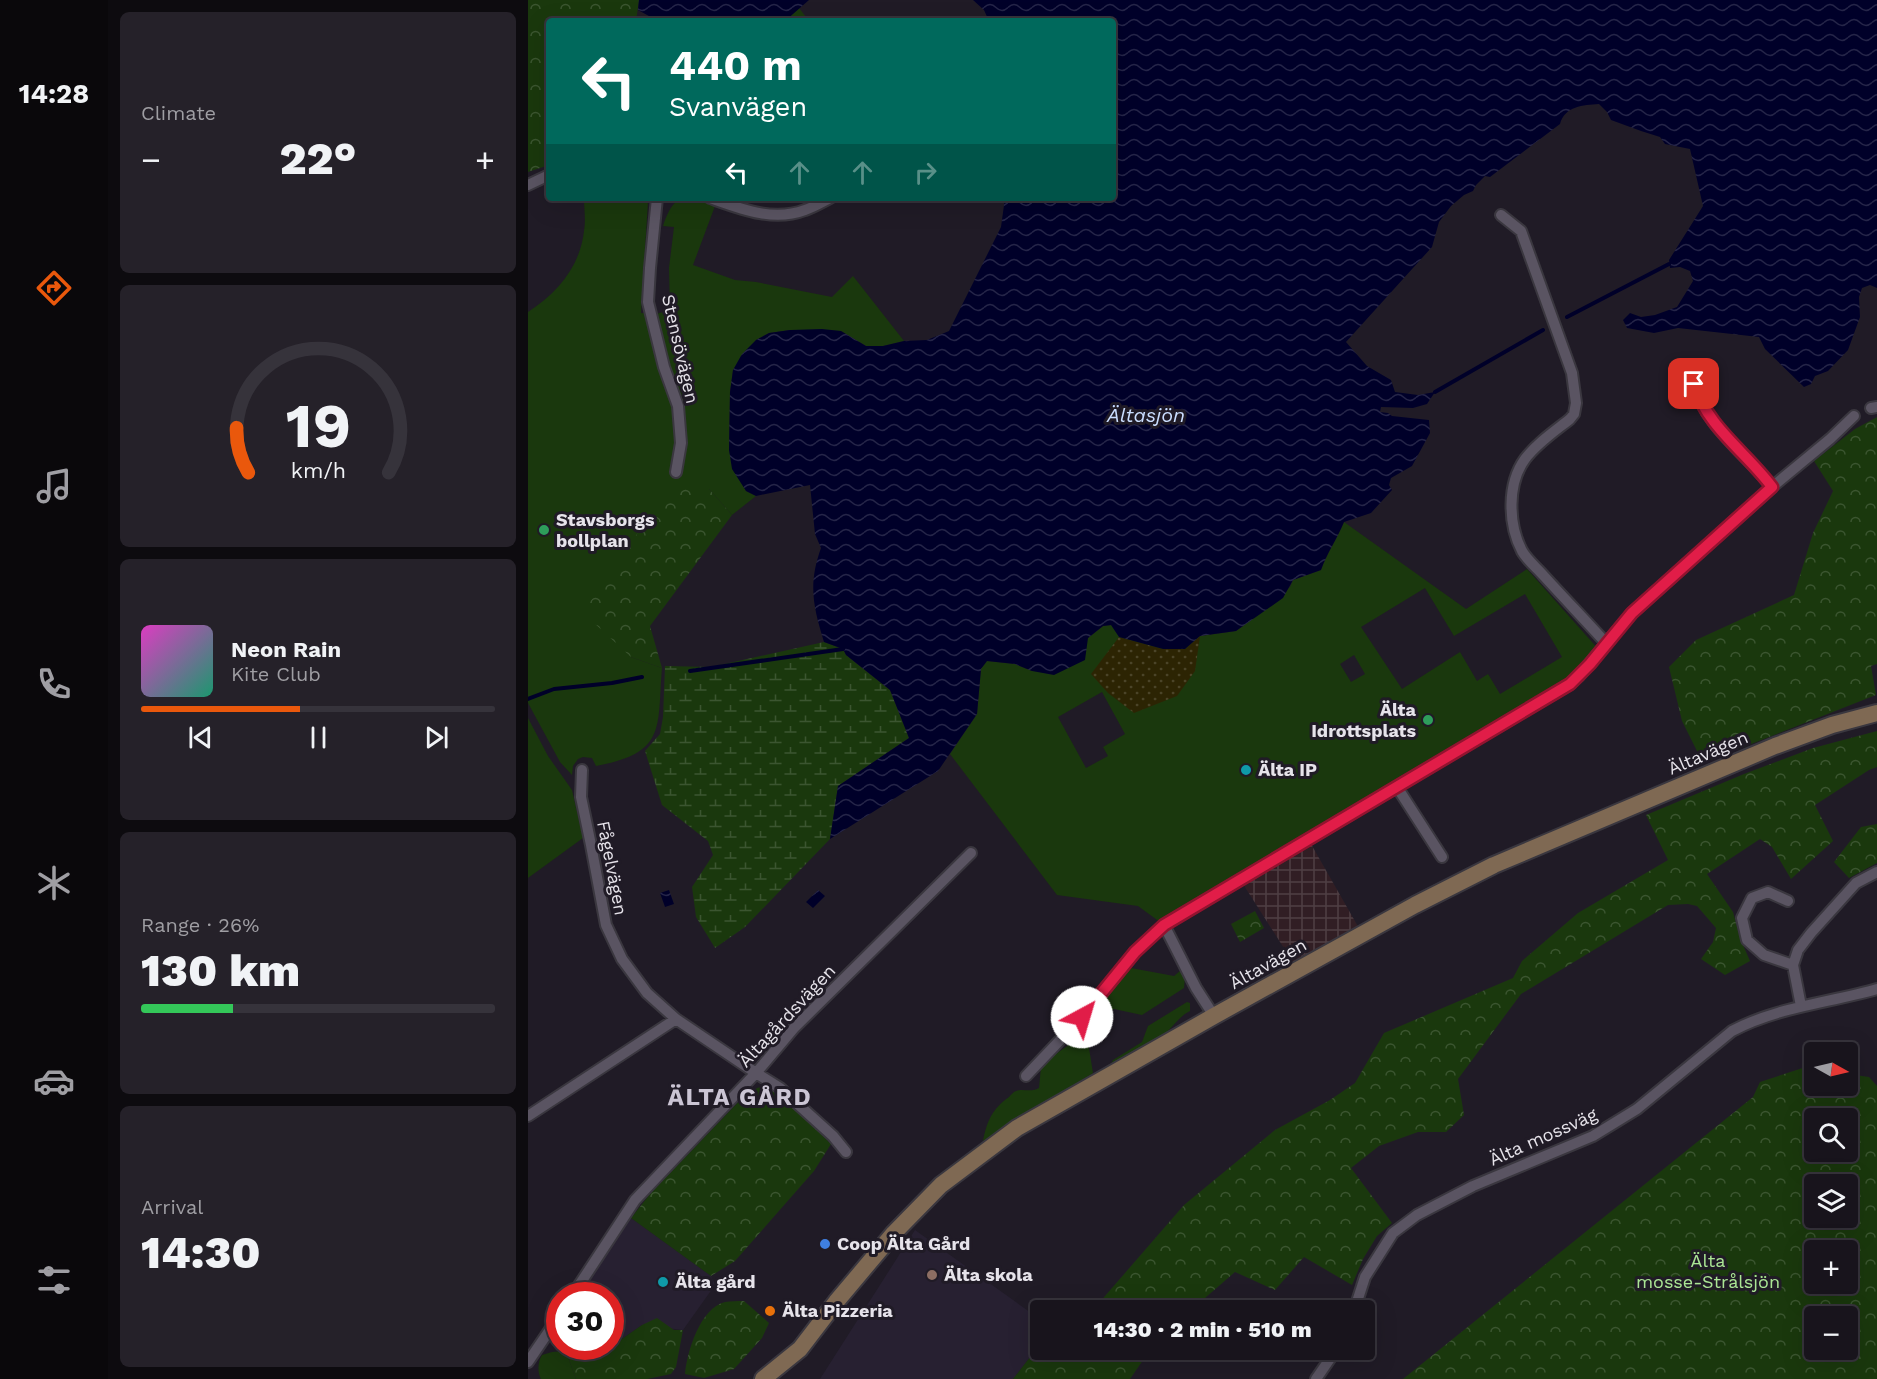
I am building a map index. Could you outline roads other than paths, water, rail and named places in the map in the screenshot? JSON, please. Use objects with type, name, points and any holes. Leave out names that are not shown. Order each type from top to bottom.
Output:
[{"type":"main road","name":"Ältavägen","points":[[763,1379],[800,1350],[836,1302],[894,1233],[941,1185],[1017,1128],[1415,905],[1512,857],[1775,746],[1832,725],[1877,713]]},
{"type":"street","points":[[528,185],[546,176]]},
{"type":"street","name":"Stensövägen","points":[[657,201],[648,302],[664,367],[678,406],[681,443],[676,472]]},
{"type":"street","points":[[719,201],[746,210],[780,216],[804,211],[824,201]]},
{"type":"street","points":[[1500,215],[1521,231],[1572,373],[1576,403],[1574,414],[1570,419],[1531,452],[1524,461],[1515,483],[1512,500],[1511,514],[1515,532],[1523,553],[1606,642]]},
{"type":"street","points":[[1694,384],[1699,400],[1715,425],[1772,487]]},
{"type":"street","points":[[1026,1076],[1082,1017],[1135,952],[1164,925],[1570,684],[1632,613],[1854,416]]},
{"type":"street","name":"Fågelvägen","points":[[582,770],[581,797],[606,926],[622,959],[647,993],[676,1019],[780,1088],[833,1136],[846,1152]]},
{"type":"street","points":[[1397,787],[1442,857]]},
{"type":"street","name":"Ältagårdsvägen","points":[[581,1282],[635,1200],[756,1073],[794,1028],[970,853]]},
{"type":"street","points":[[1801,1006],[1793,965],[1798,950],[1856,883],[1877,872]]},
{"type":"street","points":[[1788,900],[1768,892],[1752,898],[1742,918],[1747,940],[1764,955],[1793,965]]},
{"type":"street","points":[[1164,925],[1196,988],[1214,1016]]},
{"type":"street","name":"Älta mossväg","points":[[1358,1300],[1365,1277],[1393,1233],[1417,1215],[1473,1186],[1593,1136],[1637,1109],[1732,1032],[1748,1023],[1801,1006],[1850,997],[1877,989]]},
{"type":"street","points":[[528,1116],[676,1019]]},
{"type":"street","points":[[528,1362],[546,1336]]},
{"type":"street","points":[[1316,1379],[1329,1360]]},
{"type":"water","points":[[639,0],[809,0],[788,18],[653,18],[638,10]]},
{"type":"water","name":"Ältasjön","points":[[973,0],[1877,0],[1877,288],[1870,285],[1862,288],[1859,297],[1860,317],[1848,350],[1828,371],[1815,376],[1811,384],[1804,387],[1765,349],[1759,337],[1678,328],[1654,333],[1627,328],[1623,320],[1630,313],[1641,317],[1655,315],[1677,307],[1693,281],[1690,271],[1680,267],[1670,268],[1669,260],[1703,206],[1690,149],[1665,144],[1660,137],[1611,120],[1599,104],[1570,110],[1562,118],[1560,124],[1490,177],[1485,176],[1473,191],[1451,206],[1439,222],[1432,247],[1346,342],[1367,366],[1391,380],[1395,392],[1418,395],[1435,392],[1427,404],[1413,408],[1381,407],[1380,412],[1392,416],[1429,420],[1430,433],[1412,466],[1391,478],[1389,485],[1392,490],[1371,513],[1344,522],[1321,570],[1293,580],[1283,598],[1236,631],[1200,636],[1185,649],[1163,649],[1119,637],[1111,625],[1103,626],[1088,638],[1085,660],[1054,675],[1032,671],[1015,664],[987,661],[981,669],[977,714],[938,771],[830,839],[838,786],[909,738],[890,690],[846,655],[843,649],[824,642],[817,617],[813,584],[821,548],[815,534],[810,485],[756,496],[746,491],[732,469],[729,450],[730,392],[733,370],[742,354],[756,340],[769,333],[822,329],[841,331],[866,346],[883,346],[904,341],[927,340],[949,331],[1001,227],[1005,201],[1116,201],[1116,18],[988,18],[984,10]]},
{"type":"water","points":[[669,890],[674,904],[665,907],[660,893]]},
{"type":"water","points":[[818,890],[825,896],[813,908],[806,902]]},
{"type":"waterway","points":[[1567,317],[1669,264]]},
{"type":"waterway","points":[[1435,392],[1543,330]]},
{"type":"waterway","points":[[690,671],[843,649]]},
{"type":"waterway","points":[[528,699],[554,689],[612,683],[642,677]]},
{"type":"place","name":"Stavsborgs bollplan","points":[[544,530]]},
{"type":"place","name":"Älta Idrottsplats","points":[[1428,720]]},
{"type":"place","name":"Älta IP","points":[[1246,770]]},
{"type":"place","name":"Coop Älta Gård","points":[[825,1244]]},
{"type":"place","name":"Älta skola","points":[[932,1275]]},
{"type":"place","name":"Älta gård","points":[[663,1282]]},
{"type":"place","name":"Älta Pizzeria","points":[[770,1311]]},
{"type":"district","name":"ÄLTA GÅRD","points":[[740,1097]]},
{"type":"park label","name":"Älta mosse-Strålsjön","points":[[1708,1271]]}]
